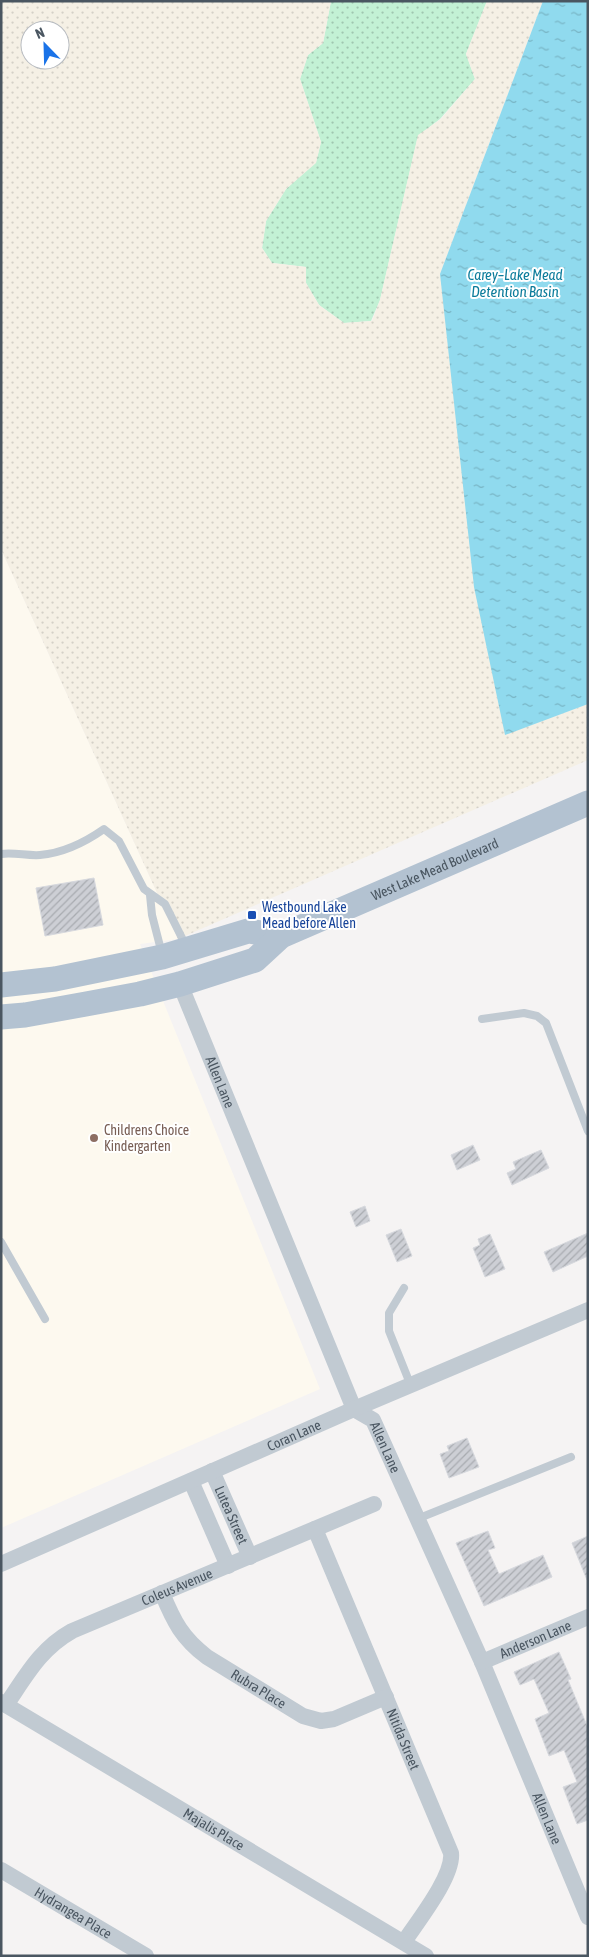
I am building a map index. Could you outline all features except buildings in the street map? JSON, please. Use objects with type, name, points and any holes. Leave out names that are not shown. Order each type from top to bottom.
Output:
[{"type":"main road","name":"West Lake Mead Boulevard","points":[[1,1017],[25,1015],[140,994],[180,984],[255,960],[281,936],[588,803]]},
{"type":"main road","points":[[1,985],[55,979],[162,957],[248,930],[281,936]]},
{"type":"street","name":"Allen Lane","points":[[180,984],[354,1409],[373,1420],[482,1662],[588,1917]]},
{"type":"street","name":"Coran Lane","points":[[1,1564],[354,1409],[588,1310]]},
{"type":"street","name":"Lutea Street","points":[[212,1471],[250,1556]]},
{"type":"street","name":"Lutea Street","points":[[190,1481],[228,1566]]},
{"type":"street","name":"Coleus Avenue","points":[[4,1704],[39,1657],[60,1638],[72,1631],[374,1504]]},
{"type":"street","name":"Nitida Street","points":[[315,1529],[448,1844],[452,1860],[447,1876],[404,1942]]},
{"type":"street","name":"Rubra Place","points":[[162,1593],[176,1626],[192,1646],[304,1716],[321,1721],[334,1720],[386,1696]]},
{"type":"street","name":"Anderson Lane","points":[[482,1662],[587,1621]]},
{"type":"street","name":"Majalis Place","points":[[4,1704],[426,1956]]},
{"type":"street","name":"Hydrangea Place","points":[[1,1870],[146,1956]]},
{"type":"lane","points":[[1,854],[38,855],[63,850],[89,839],[104,829],[119,841],[144,889],[164,904],[188,950]]},
{"type":"lane","points":[[150,895],[152,915],[162,957]]},
{"type":"lane","points":[[482,1019],[524,1013],[537,1016],[546,1023],[588,1131]]},
{"type":"lane","points":[[1,1242],[44,1319]]},
{"type":"lane","points":[[404,1288],[389,1313],[389,1331],[411,1386]]},
{"type":"lane","points":[[416,1519],[571,1457]]},
{"type":"shaded area","points":[[1,549],[178,939],[140,944],[320,1389],[1,1528]]},
{"type":"green space","points":[[331,1],[487,1],[466,54],[475,79],[440,119],[418,136],[380,300],[371,321],[344,323],[319,305],[306,283],[306,267],[272,263],[262,248],[266,221],[286,189],[316,162],[321,142],[300,79],[308,55],[323,43]]},
{"type":"sand","points":[[1,1],[331,1],[323,43],[308,55],[300,79],[321,142],[316,163],[286,189],[266,221],[262,248],[272,263],[306,267],[306,283],[319,305],[344,323],[372,321],[380,300],[418,135],[441,119],[475,79],[466,54],[487,1],[543,1],[440,274],[506,734],[588,704],[588,760],[178,939],[1,549]]},
{"type":"water","name":"Carey–Lake Mead Detention Basin","points":[[543,1],[588,1],[588,704],[505,735],[474,587],[440,274]]},
{"type":"place","name":"Westbound Lake Mead before Allen","points":[[252,915]]},
{"type":"place","name":"Childrens Choice Kindergarten","points":[[94,1138]]}]
